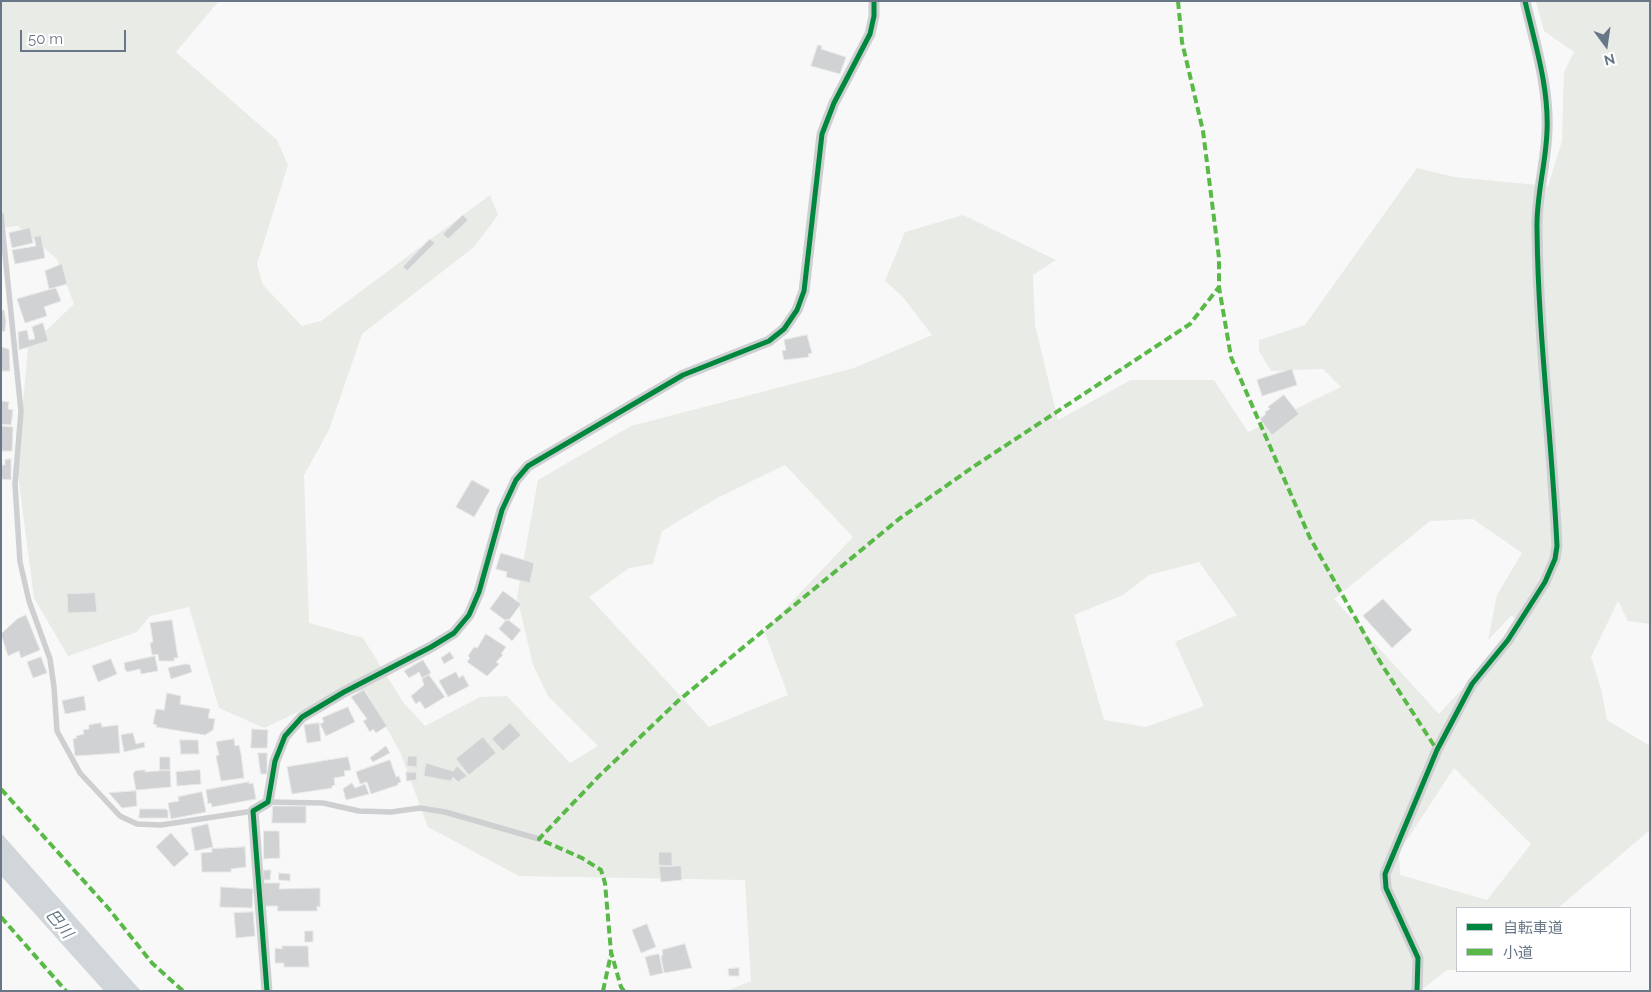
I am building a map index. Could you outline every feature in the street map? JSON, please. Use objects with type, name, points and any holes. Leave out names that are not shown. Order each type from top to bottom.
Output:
[{"type":"street","points":[[267,991],[254,811],[268,802],[275,761],[284,736],[302,717],[344,692],[454,633],[469,615],[479,592],[502,510],[516,480],[528,466],[683,375],[769,341],[784,329],[797,310],[804,291],[822,134],[834,102],[870,34],[874,16],[874,1]]},
{"type":"street","points":[[1417,991],[1418,958],[1386,888],[1385,874],[1437,750],[1472,684],[1508,640],[1545,582],[1555,559],[1557,546],[1541,332],[1536,228],[1537,204],[1547,134],[1547,92],[1525,1]]},
{"type":"lane","points":[[1,215],[21,411],[15,484],[20,562],[29,601],[50,660],[57,731],[80,773],[120,816],[137,824],[161,826],[254,811]]},
{"type":"lane","points":[[268,802],[323,803],[359,811],[391,812],[420,808],[445,812],[539,839]]},
{"type":"shaded area","points":[[1,1],[219,1],[176,52],[277,140],[288,165],[257,264],[263,285],[302,326],[321,321],[490,195],[498,215],[474,247],[362,334],[329,430],[304,475],[309,623],[363,638],[403,702],[425,726],[480,697],[507,696],[570,763],[598,746],[548,696],[533,665],[517,597],[538,480],[631,426],[854,368],[932,335],[902,296],[885,281],[905,232],[963,215],[1056,260],[1033,275],[1035,325],[1058,420],[1131,380],[1214,380],[1248,432],[1341,387],[1323,369],[1271,371],[1259,351],[1259,340],[1305,325],[1417,168],[1454,177],[1548,186],[1562,141],[1564,72],[1574,52],[1544,31],[1536,1],[1650,1],[1650,624],[1628,621],[1618,601],[1591,657],[1601,689],[1607,720],[1650,746],[1650,830],[1559,907],[1456,907],[1456,970],[1447,970],[1420,991],[726,991],[751,981],[745,880],[519,876],[428,827],[400,752],[366,691],[332,696],[264,728],[219,708],[189,607],[150,616],[137,632],[68,656],[34,598],[17,467],[28,348],[74,304],[57,259],[18,226],[1,228]],"holes":[[[785,465],[853,537],[764,631],[788,695],[709,727],[589,597],[629,568],[653,564],[662,531],[717,498]],[[1473,519],[1522,553],[1497,595],[1488,640],[1512,615],[1520,626],[1439,714],[1334,599],[1430,521]],[[1199,562],[1237,615],[1175,642],[1204,706],[1146,727],[1104,720],[1074,615],[1123,595],[1149,575]],[[1454,768],[1531,844],[1487,900],[1400,875],[1399,852]]]},
{"type":"water","name":"巴川","points":[[1,833],[141,991],[104,991],[1,876]]},
{"type":"building","points":[[818,45],[822,46],[821,49],[846,57],[840,74],[811,66]]},
{"type":"building","points":[[463,215],[468,220],[448,239],[443,234]]},
{"type":"building","points":[[30,228],[33,243],[12,248],[9,233]]},
{"type":"building","points":[[41,236],[45,258],[15,264],[12,250],[36,246],[34,237]]},
{"type":"building","points":[[430,239],[435,243],[407,271],[403,267]]},
{"type":"building","points":[[62,264],[67,284],[49,289],[45,271]]},
{"type":"building","points":[[56,288],[61,301],[44,307],[47,316],[25,323],[17,299]]},
{"type":"building","points":[[1,310],[4,310],[6,321],[5,331],[1,332]]},
{"type":"building","points":[[43,323],[48,341],[19,350],[18,332],[27,330],[29,340],[35,339],[32,327]]},
{"type":"building","points":[[807,335],[812,353],[808,354],[809,357],[784,360],[782,351],[786,350],[784,340]]},
{"type":"building","points":[[1,347],[9,349],[10,371],[1,371]]},
{"type":"building","points":[[1292,369],[1297,385],[1262,396],[1257,380]]},
{"type":"building","points":[[1284,395],[1299,414],[1272,435],[1260,419],[1270,409],[1268,407]]},
{"type":"building","points":[[1,401],[9,402],[8,409],[13,410],[11,425],[1,424]]},
{"type":"building","points":[[1,426],[13,427],[12,451],[1,451]]},
{"type":"building","points":[[11,459],[11,480],[1,479],[1,465],[5,465],[5,460]]},
{"type":"building","points":[[472,480],[490,490],[474,517],[456,507]]},
{"type":"building","points":[[501,553],[534,563],[530,583],[506,577],[507,572],[496,569]]},
{"type":"building","points":[[503,591],[521,604],[509,620],[506,621],[490,609]]},
{"type":"building","points":[[95,593],[97,612],[68,613],[67,594]]},
{"type":"building","points":[[1383,599],[1412,630],[1392,648],[1363,616]]},
{"type":"building","points":[[26,615],[40,650],[21,658],[19,651],[8,656],[1,634],[17,619]]},
{"type":"building","points":[[507,619],[521,630],[512,641],[499,629]]},
{"type":"building","points":[[172,620],[178,658],[174,658],[174,661],[159,661],[158,654],[152,655],[150,643],[153,642],[150,623]]},
{"type":"building","points":[[486,634],[506,647],[501,654],[503,655],[496,662],[499,664],[487,676],[467,662],[470,658],[468,656],[474,647],[477,648]]},
{"type":"building","points":[[450,652],[454,658],[444,664],[441,658]]},
{"type":"building","points":[[155,656],[158,671],[141,674],[140,669],[127,672],[125,669],[124,663]]},
{"type":"building","points":[[41,657],[47,673],[33,678],[27,662]]},
{"type":"building","points":[[111,659],[117,674],[98,682],[92,666]]},
{"type":"building","points":[[423,660],[431,673],[422,678],[419,672],[409,678],[404,671]]},
{"type":"building","points":[[186,664],[190,665],[192,672],[171,679],[168,668]]},
{"type":"building","points":[[456,672],[459,678],[463,675],[469,686],[448,697],[439,681]]},
{"type":"building","points":[[429,675],[445,697],[425,709],[420,701],[416,704],[411,696],[424,685],[422,679]]},
{"type":"building","points":[[364,690],[387,726],[376,733],[373,729],[370,732],[363,721],[367,719],[351,697]]},
{"type":"building","points":[[167,693],[181,696],[180,704],[210,709],[208,718],[215,719],[213,730],[205,735],[156,727],[157,725],[153,724],[156,709],[164,710]]},
{"type":"building","points":[[84,696],[86,710],[65,714],[62,701]]},
{"type":"building","points":[[348,707],[355,722],[326,736],[320,724],[324,722],[322,718]]},
{"type":"building","points":[[101,723],[102,727],[118,725],[120,753],[75,756],[73,739],[84,734],[83,730],[89,729],[89,725]]},
{"type":"building","points":[[319,723],[321,741],[307,743],[304,725]]},
{"type":"building","points":[[510,723],[521,735],[503,751],[492,739]]},
{"type":"building","points":[[252,729],[268,730],[267,748],[251,748]]},
{"type":"building","points":[[133,733],[136,744],[144,742],[145,747],[124,752],[121,735]]},
{"type":"building","points":[[483,737],[496,753],[469,775],[456,759]]},
{"type":"building","points":[[234,739],[235,746],[239,745],[244,778],[221,781],[216,756],[219,755],[216,742]]},
{"type":"building","points":[[180,740],[198,740],[199,754],[181,754]]},
{"type":"building","points":[[386,746],[390,753],[373,762],[370,758]]},
{"type":"building","points":[[258,753],[267,753],[267,774],[261,774]]},
{"type":"building","points":[[408,756],[417,756],[417,767],[407,766]]},
{"type":"building","points":[[160,757],[170,757],[170,770],[160,770]]},
{"type":"building","points":[[348,757],[351,770],[344,771],[345,776],[334,778],[335,785],[332,788],[292,794],[287,767]]},
{"type":"building","points":[[390,760],[396,777],[399,776],[401,782],[398,785],[371,794],[367,782],[360,784],[356,772]]},
{"type":"building","points":[[426,763],[453,771],[457,766],[467,776],[458,782],[453,777],[451,781],[424,776]]},
{"type":"building","points":[[145,770],[145,772],[170,770],[171,787],[136,790],[133,774],[135,771]]},
{"type":"building","points":[[200,770],[201,784],[177,786],[176,772]]},
{"type":"building","points":[[406,772],[416,772],[417,780],[407,781]]},
{"type":"building","points":[[249,782],[249,784],[253,783],[256,799],[212,807],[211,803],[208,804],[206,790]]},
{"type":"building","points":[[352,783],[355,788],[365,784],[369,794],[346,800],[343,789]]},
{"type":"building","points":[[136,791],[137,806],[122,808],[109,793]]},
{"type":"building","points":[[202,792],[206,812],[171,819],[168,803],[179,801],[178,797]]},
{"type":"building","points":[[273,806],[306,806],[306,823],[272,823]]},
{"type":"building","points":[[140,809],[166,809],[168,811],[168,818],[139,818]]},
{"type":"building","points":[[208,824],[213,847],[195,851],[191,828]]},
{"type":"building","points":[[264,831],[279,831],[280,858],[264,859]]},
{"type":"building","points":[[171,833],[189,854],[174,867],[156,847]]},
{"type":"building","points":[[245,847],[246,867],[231,869],[231,872],[202,872],[201,853],[212,852],[212,849]]},
{"type":"building","points":[[659,852],[672,852],[672,866],[659,865]]},
{"type":"building","points":[[681,866],[682,880],[661,882],[659,867]]},
{"type":"building","points":[[264,870],[271,870],[270,880],[264,880]]},
{"type":"building","points":[[279,873],[290,874],[290,881],[279,880]]},
{"type":"building","points":[[264,883],[280,883],[279,889],[320,888],[320,907],[317,906],[317,911],[277,911],[278,906],[264,906]]},
{"type":"building","points":[[221,887],[253,889],[252,908],[220,907]]},
{"type":"building","points":[[253,912],[255,936],[236,938],[234,913]]},
{"type":"building","points":[[647,924],[656,947],[641,953],[632,930]]},
{"type":"building","points":[[305,931],[313,931],[313,942],[305,942]]},
{"type":"building","points":[[685,944],[692,968],[664,973],[661,956],[663,955],[662,950]]},
{"type":"building","points":[[282,946],[308,946],[309,967],[284,967],[284,963],[275,963],[275,948],[282,949]]},
{"type":"building","points":[[659,954],[663,973],[650,976],[645,957]]},
{"type":"building","points":[[739,968],[739,976],[729,976],[728,969]]},
{"type":"marked path","points":[[1178,1],[1182,42],[1203,131],[1219,258],[1219,287],[1231,357],[1310,538],[1382,665],[1437,750]]},
{"type":"marked path","points":[[624,991],[621,987],[611,952],[605,883],[601,870],[582,858],[539,839],[598,777],[678,701],[899,519],[973,467],[1190,324],[1219,287]]},
{"type":"marked path","points":[[1,789],[109,909],[152,963],[183,991]]},
{"type":"marked path","points":[[1,917],[66,991]]},
{"type":"marked path","points":[[603,991],[611,954]]},
{"type":"cycle path","points":[[267,991],[253,811],[268,802],[275,761],[285,736],[302,717],[344,692],[454,633],[469,615],[479,592],[502,510],[516,480],[528,466],[683,375],[769,341],[784,329],[797,310],[804,291],[822,134],[834,103],[870,34],[874,16],[874,1]]},
{"type":"cycle path","points":[[1417,991],[1418,958],[1386,888],[1385,874],[1437,750],[1472,684],[1508,640],[1545,582],[1555,559],[1557,546],[1542,348],[1537,229],[1547,115],[1544,82],[1525,1]]}]
